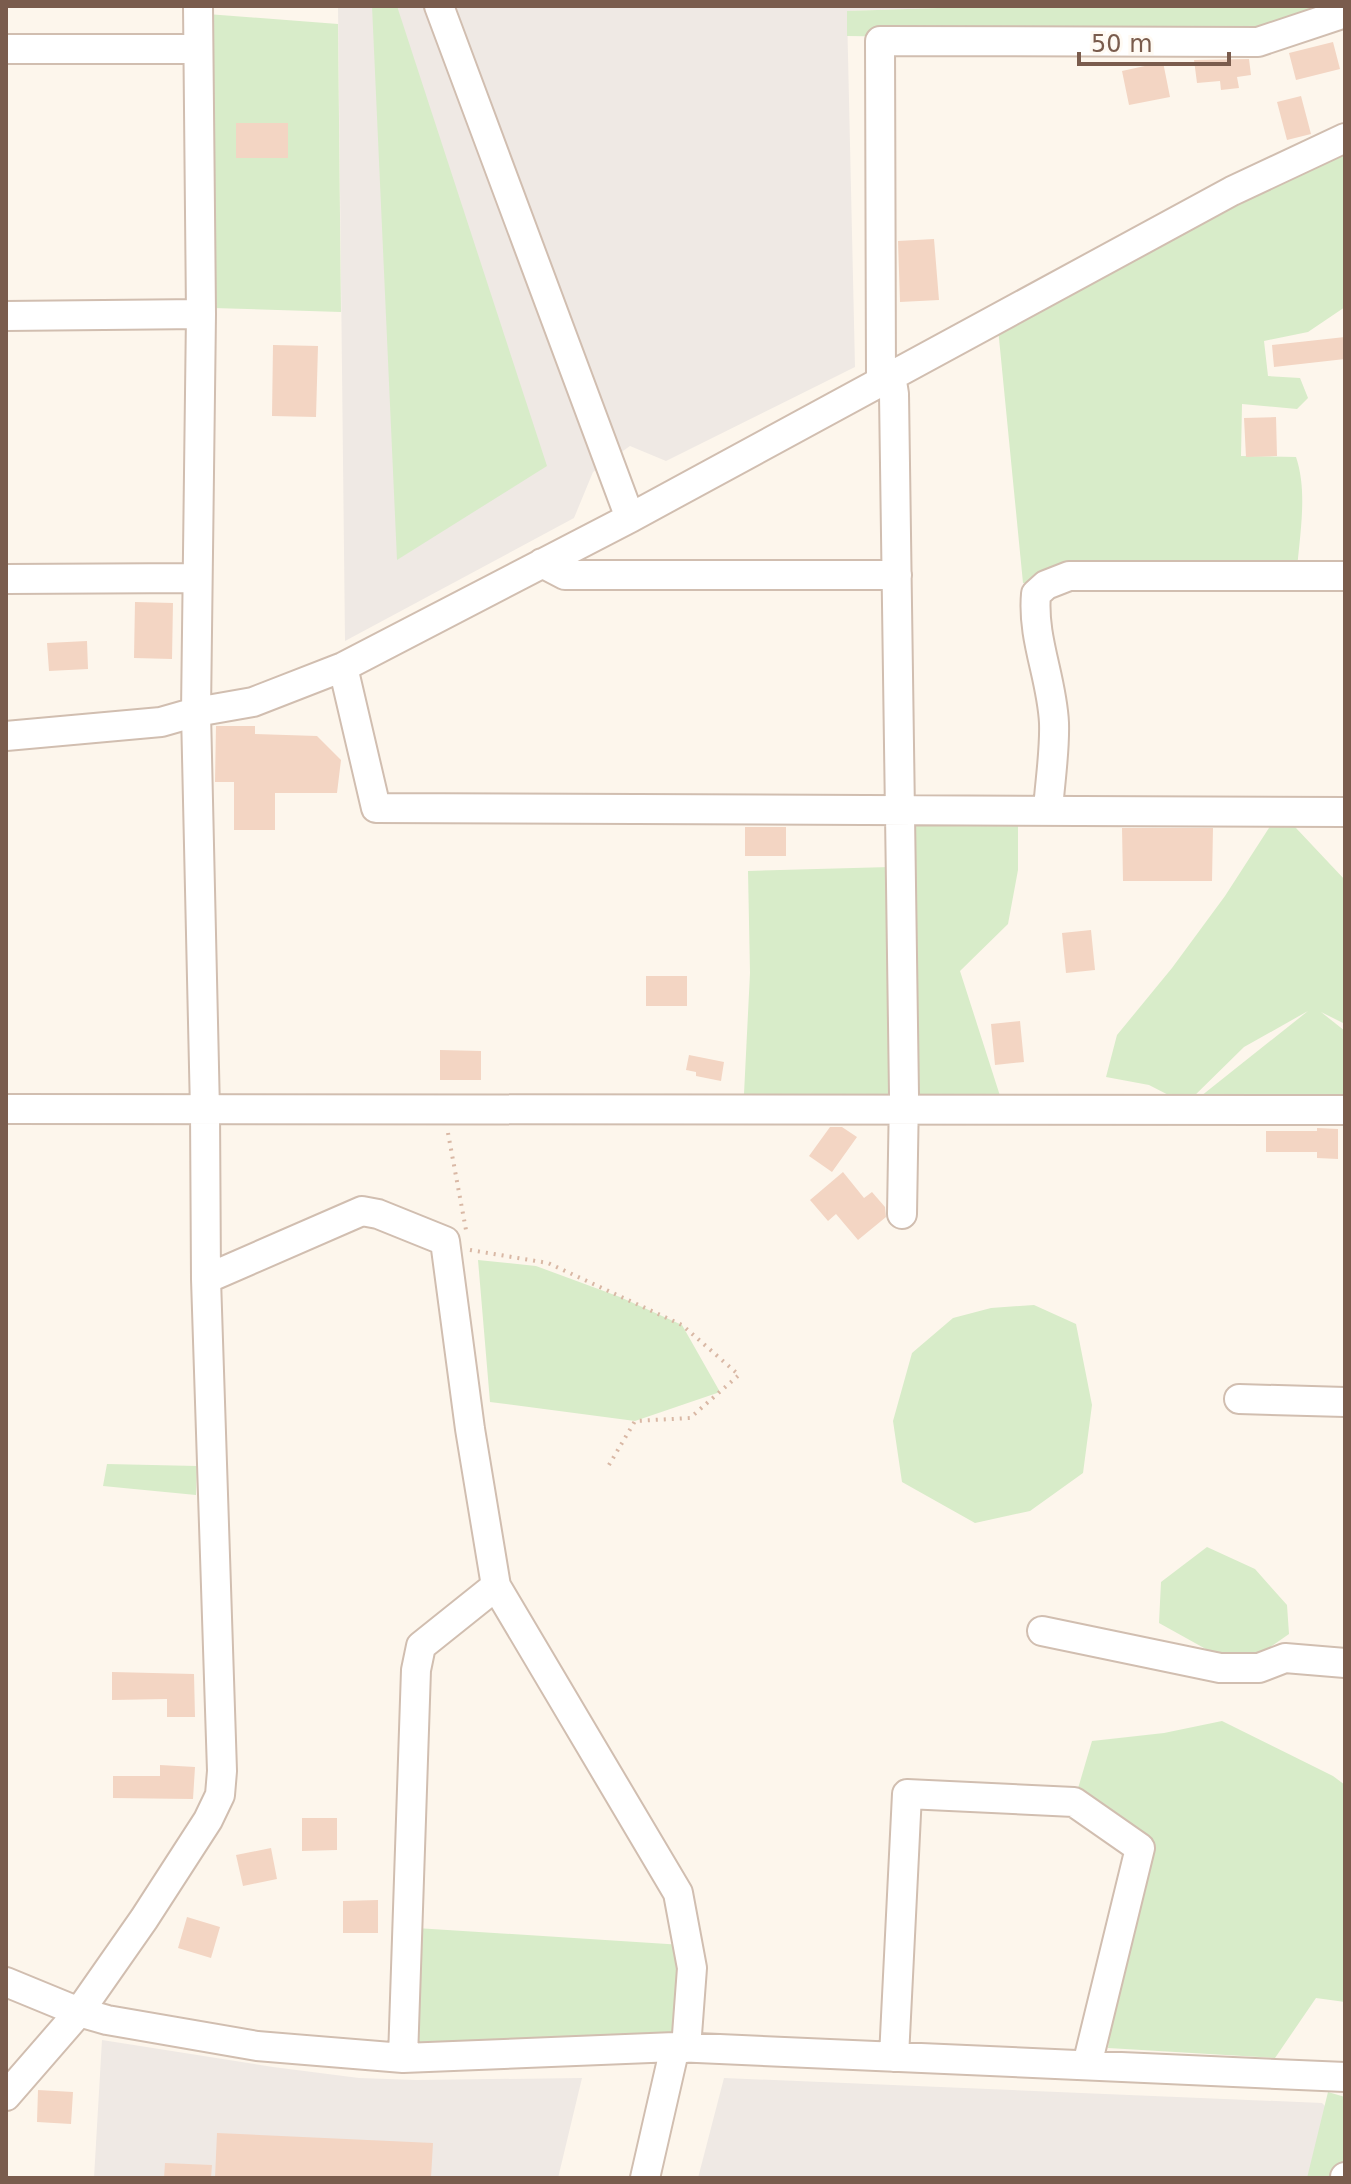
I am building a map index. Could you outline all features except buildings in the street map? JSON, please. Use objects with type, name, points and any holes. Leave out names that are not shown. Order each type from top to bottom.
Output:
[{"type":"street","points":[[6,2096],[79,2012],[185,1857],[220,1795],[222,1771],[206,1279],[196,712],[201,314],[198,6]]},
{"type":"street","points":[[439,6],[630,518]]},
{"type":"street","points":[[902,1214],[904,1111],[894,394],[886,377],[880,41],[1258,42],[1345,13]]},
{"type":"street","points":[[6,49],[198,49]]},
{"type":"street","points":[[6,736],[161,722],[253,702],[343,667],[630,518],[1232,191],[1345,138]]},
{"type":"street","points":[[6,316],[201,314]]},
{"type":"street","points":[[542,563],[565,575],[897,575]]},
{"type":"street","points":[[1048,810],[1054,723],[1050,691],[1037,639],[1035,613],[1036,594],[1046,585],[1069,576],[1345,576]]},
{"type":"street","points":[[6,579],[197,578]]},
{"type":"street","points":[[343,667],[376,808],[1345,812]]},
{"type":"street","points":[[6,1109],[1345,1110]]},
{"type":"street","points":[[206,1279],[362,1211],[378,1214],[445,1241],[470,1429],[496,1586],[678,1893],[692,1968],[680,2047],[645,2178]]},
{"type":"street","points":[[1239,1399],[1345,1402]]},
{"type":"street","points":[[403,2058],[416,1670],[421,1646],[496,1586]]},
{"type":"street","points":[[1042,1631],[1220,1668],[1259,1668],[1285,1658],[1345,1663]]},
{"type":"street","points":[[894,2057],[907,1794],[1074,1802],[1140,1848],[1087,2065]]},
{"type":"street","points":[[6,1982],[107,2020],[257,2046],[403,2058],[680,2047],[1345,2077]]},
{"type":"path","points":[[444,1111],[467,1235]]},
{"type":"path","points":[[470,1250],[548,1263],[682,1325],[739,1375],[690,1418],[635,1421],[606,1470]]},
{"type":"shaded area","points":[[338,6],[998,6],[847,11],[855,367],[666,461],[630,446],[593,472],[574,518],[345,641]]},
{"type":"shaded area","points":[[102,2040],[359,2078],[582,2078],[558,2178],[94,2178]]},
{"type":"shaded area","points":[[724,2078],[1322,2103],[1330,2111],[1314,2178],[698,2178]]},
{"type":"green space","points":[[372,6],[397,6],[547,466],[397,560]]},
{"type":"green space","points":[[998,6],[1339,6],[1244,42],[847,36],[847,11]]},
{"type":"green space","points":[[207,14],[338,24],[341,312],[213,308]]},
{"type":"green space","points":[[1345,150],[1345,307],[1308,332],[1264,341],[1268,376],[1300,378],[1308,398],[1297,409],[1242,404],[1241,456],[1296,457],[1302,487],[1302,519],[1296,583],[1248,575],[1023,583],[997,318]]},
{"type":"green space","points":[[1018,809],[1018,870],[1008,924],[960,971],[1002,1102],[917,1097],[907,817]]},
{"type":"green space","points":[[1280,811],[1345,880],[1345,1024],[1321,1012],[1345,1031],[1345,1103],[1191,1104],[1308,1011],[1244,1047],[1186,1104],[1149,1085],[1106,1077],[1117,1035],[1225,896]]},
{"type":"green space","points":[[890,867],[893,1100],[744,1094],[750,973],[748,871]]},
{"type":"green space","points":[[478,1260],[536,1266],[620,1297],[682,1325],[720,1392],[635,1421],[490,1402]]},
{"type":"green space","points":[[1034,1305],[1076,1324],[1092,1405],[1083,1473],[1030,1511],[975,1523],[902,1482],[893,1421],[912,1353],[953,1318],[991,1308]]},
{"type":"green space","points":[[107,1464],[197,1466],[196,1495],[103,1486]]},
{"type":"green space","points":[[1207,1547],[1255,1569],[1287,1605],[1289,1634],[1240,1668],[1159,1623],[1161,1582]]},
{"type":"green space","points":[[1222,1721],[1333,1776],[1345,1785],[1345,2002],[1316,1998],[1275,2058],[1108,2048],[1124,1911],[1140,1849],[1074,1802],[1092,1741],[1164,1733]]},
{"type":"green space","points":[[416,1928],[683,1945],[680,2038],[413,2043]]},
{"type":"green space","points":[[1328,2092],[1345,2097],[1345,2171],[1343,2178],[1307,2178]]}]
